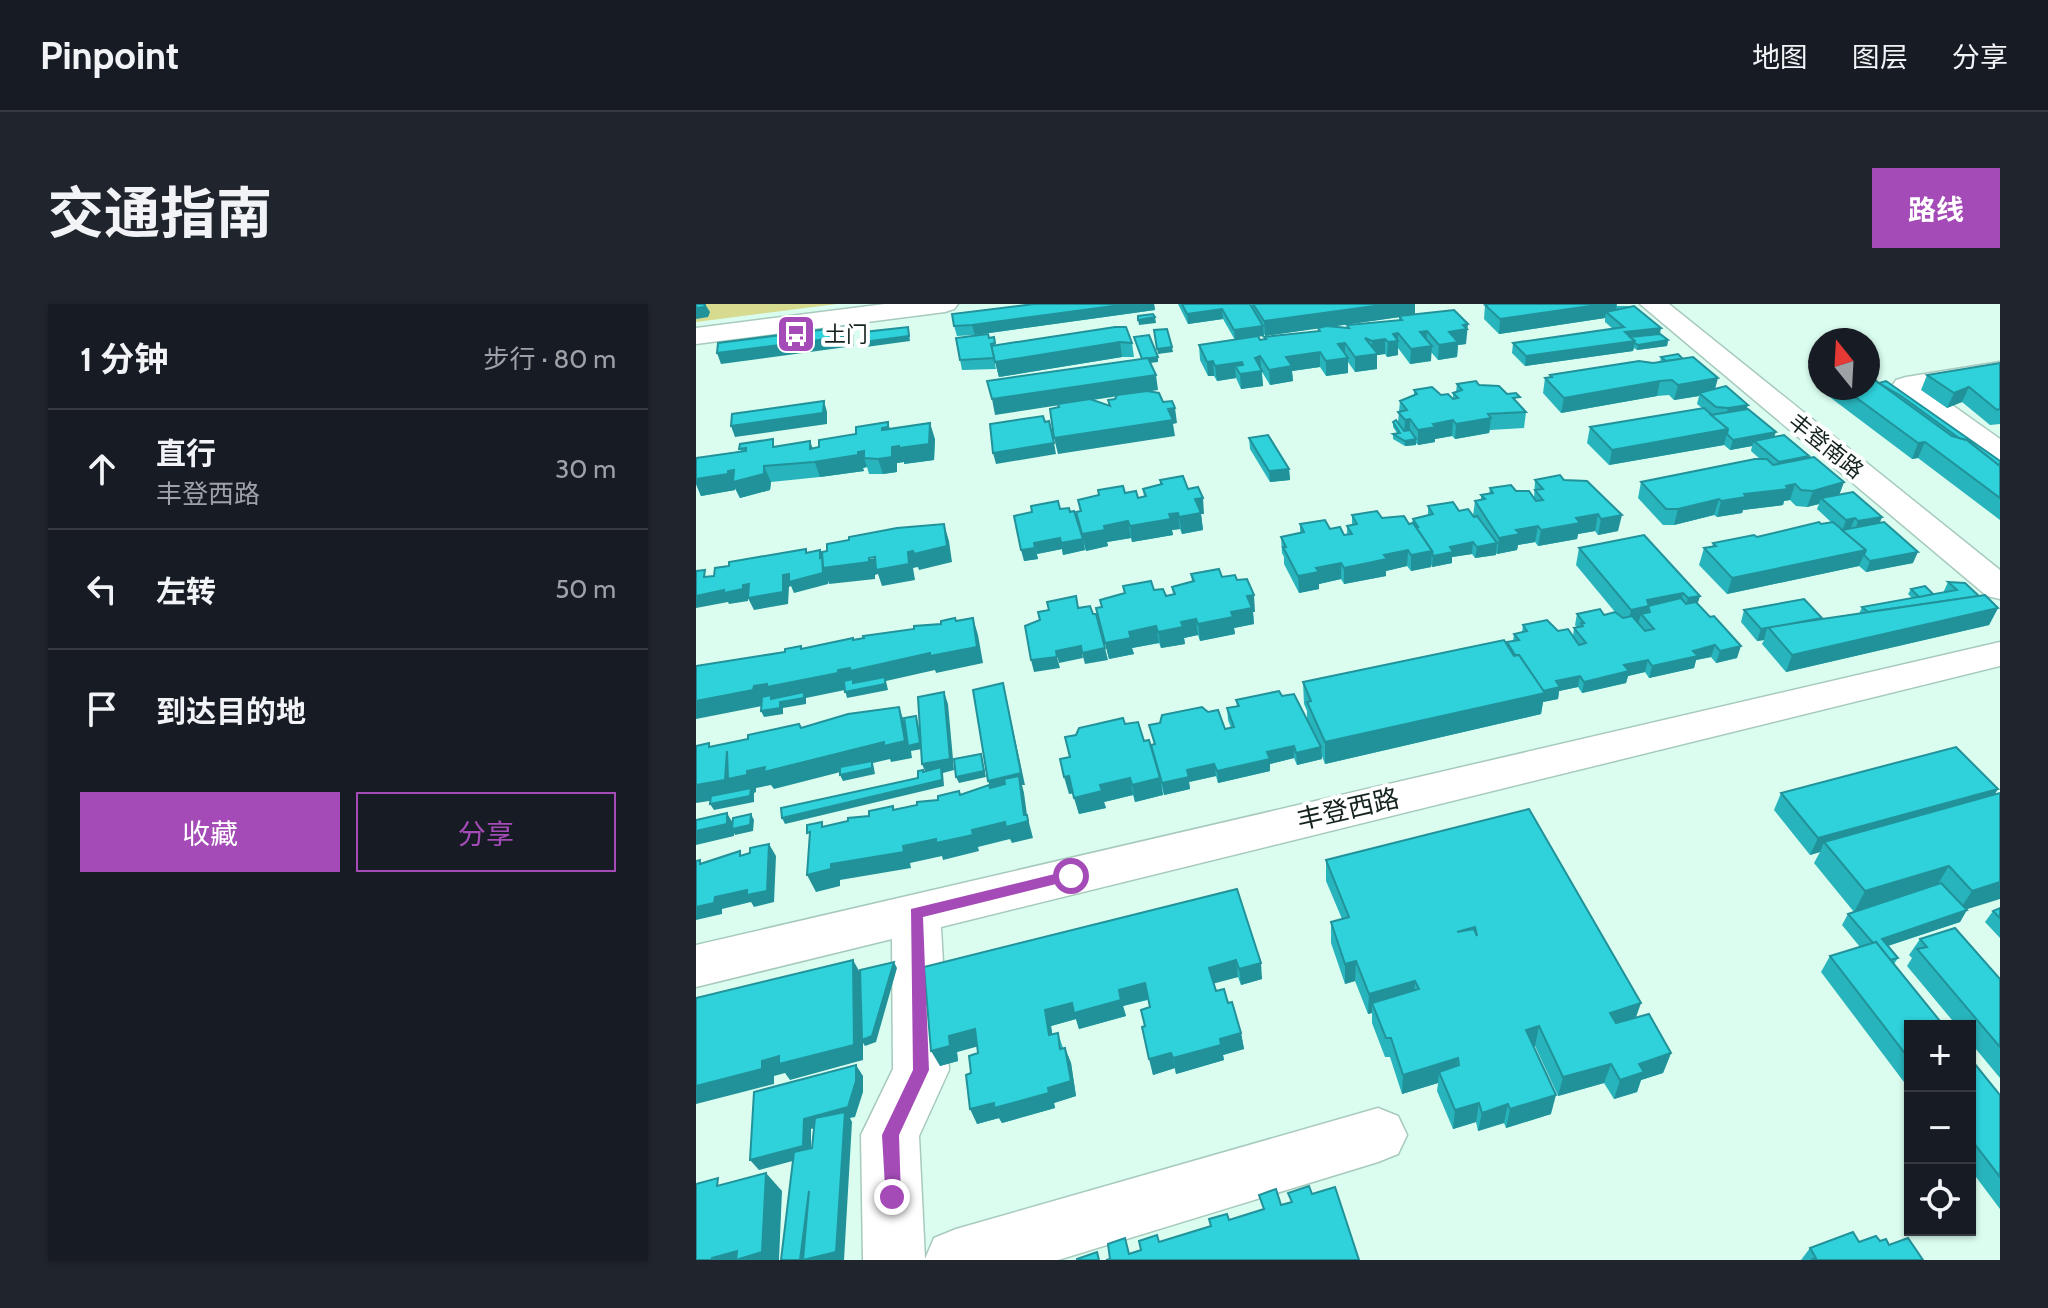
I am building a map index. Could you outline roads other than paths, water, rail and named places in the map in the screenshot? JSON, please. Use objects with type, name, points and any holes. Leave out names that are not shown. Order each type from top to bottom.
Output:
[{"type":"street","points":[[696,336],[945,304]]},
{"type":"street","name":"丰登南路","points":[[1653,304],[2000,588]]},
{"type":"street","name":"丰登南路","points":[[1667,304],[2000,567]]},
{"type":"street","points":[[2000,370],[1906,386],[2000,453]]},
{"type":"street","name":"丰登西路","points":[[696,966],[2000,654]]},
{"type":"street","points":[[894,1260],[890,1135],[921,1070],[916,913]]},
{"type":"street","points":[[956,1260],[1378,1135]]},
{"type":"place","name":"土门","points":[[796,334]]}]
